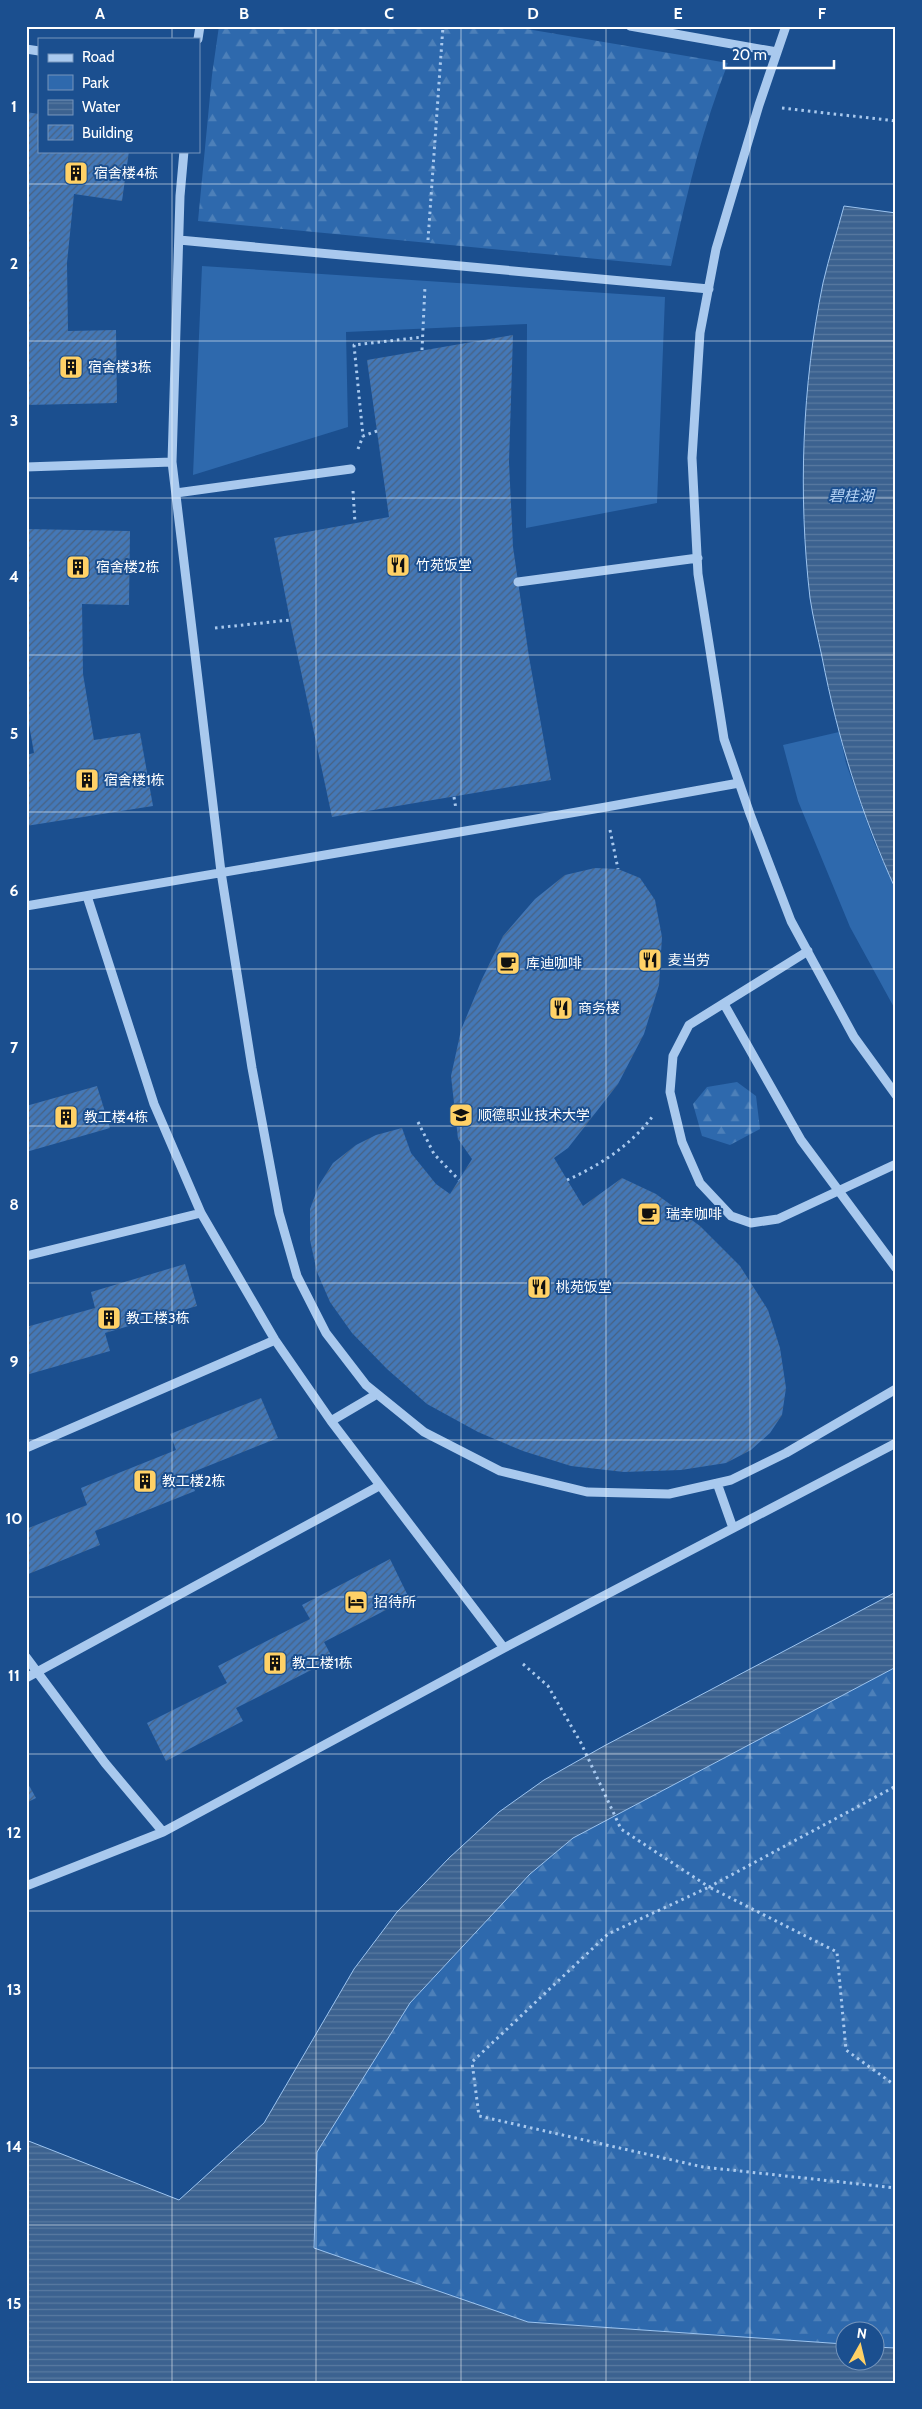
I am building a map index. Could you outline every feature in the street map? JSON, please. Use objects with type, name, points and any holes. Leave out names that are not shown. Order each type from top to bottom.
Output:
[{"type":"street","points":[[630,26],[777,52]]},
{"type":"street","points":[[786,26],[759,105],[716,248],[700,333],[692,458],[698,558],[724,740],[739,783],[791,920],[854,1037],[896,1095]]},
{"type":"street","points":[[184,152],[180,196],[172,462],[221,872],[252,1068],[277,1203],[297,1276],[326,1333],[366,1385],[424,1432],[500,1471],[587,1492],[669,1494],[731,1480],[786,1453],[896,1388]]},
{"type":"street","points":[[179,240],[709,289]]},
{"type":"street","points":[[26,467],[172,462]]},
{"type":"street","points":[[176,493],[351,469]]},
{"type":"street","points":[[518,582],[698,558]]},
{"type":"street","points":[[26,906],[606,808],[739,783]]},
{"type":"street","points":[[87,896],[154,1104],[201,1213],[275,1340],[331,1421],[504,1648]]},
{"type":"street","points":[[808,951],[689,1025],[673,1056],[670,1092],[682,1142],[700,1183],[731,1216],[752,1223],[778,1218],[896,1164]]},
{"type":"street","points":[[724,1004],[801,1140],[896,1268]]},
{"type":"street","points":[[26,1256],[201,1213]]},
{"type":"street","points":[[26,1448],[275,1340]]},
{"type":"street","points":[[331,1421],[377,1394]]},
{"type":"street","points":[[26,1886],[164,1832],[504,1648],[896,1443]]},
{"type":"street","points":[[717,1483],[732,1528]]},
{"type":"street","points":[[26,1678],[379,1486]]},
{"type":"street","points":[[26,1657],[104,1763],[164,1832]]},
{"type":"path","points":[[422,350],[443,26]]},
{"type":"path","points":[[759,105],[896,121]]},
{"type":"path","points":[[377,431],[363,436],[354,345],[422,337]]},
{"type":"path","points":[[351,469],[356,523]]},
{"type":"path","points":[[192,630],[290,620]]},
{"type":"path","points":[[606,808],[618,869]]},
{"type":"path","points":[[567,1180],[600,1163],[642,1129],[670,1092]]},
{"type":"path","points":[[418,1122],[434,1154],[459,1180]]},
{"type":"path","points":[[504,1648],[548,1686],[581,1742],[621,1829],[709,1887],[837,1952],[846,2050],[896,2086]]},
{"type":"path","points":[[896,1786],[709,1887],[608,1934],[472,2062],[479,2116],[704,2167],[896,2188]]},
{"type":"green space","points":[[219,26],[509,26],[728,63],[695,163],[671,266],[198,221],[212,75]]},
{"type":"green space","points":[[202,266],[665,297],[657,503],[526,528],[527,324],[346,332],[348,427],[193,475]]},
{"type":"green space","points":[[839,732],[846,763],[874,842],[896,890],[896,1011],[850,927],[798,801],[783,745]]},
{"type":"green space","points":[[737,1082],[756,1096],[760,1129],[730,1145],[702,1136],[693,1104],[707,1087]]},
{"type":"green space","points":[[896,1667],[896,2348],[884,2347],[884,2322],[834,2322],[834,2343],[528,2322],[314,2249],[317,2152],[410,2003],[530,1874],[573,1838]]},
{"type":"water","name":"碧桂湖","points":[[844,206],[896,213],[896,890],[861,804],[843,747],[828,687],[810,598],[806,559],[803,480],[806,400],[810,361],[823,283]]},
{"type":"water","points":[[896,1592],[896,1667],[573,1838],[530,1874],[410,2003],[317,2152],[314,2248],[528,2322],[834,2343],[834,2372],[884,2372],[884,2347],[896,2348],[896,2383],[26,2383],[26,2140],[179,2200],[264,2123],[354,1969],[397,1912],[449,1858],[499,1812],[544,1780],[604,1746]]},
{"type":"building","points":[[26,112],[38,114],[38,152],[129,152],[122,201],[74,194],[67,263],[68,331],[116,330],[117,403],[26,405]]},
{"type":"building","name":"竹苑饭堂","points":[[513,335],[509,462],[513,547],[529,657],[551,780],[332,817],[274,538],[389,517],[367,360]]},
{"type":"building","points":[[26,529],[130,531],[129,605],[82,604],[83,674],[94,740],[140,733],[153,806],[26,826],[26,755],[34,753],[26,707]]},
{"type":"building","name":"桃苑饭堂","points":[[595,868],[618,869],[640,878],[655,900],[662,937],[659,985],[644,1034],[618,1084],[568,1148],[554,1158],[583,1206],[622,1178],[656,1194],[700,1226],[740,1266],[768,1310],[780,1348],[786,1388],[782,1415],[770,1433],[751,1450],[726,1463],[681,1470],[624,1472],[571,1466],[523,1451],[478,1432],[427,1404],[387,1369],[352,1333],[330,1302],[317,1272],[310,1240],[310,1209],[319,1185],[333,1163],[356,1145],[376,1135],[402,1128],[411,1153],[436,1184],[450,1194],[472,1159],[458,1139],[451,1076],[461,1030],[482,979],[503,936],[535,899],[565,875]]},
{"type":"building","name":"教工楼4栋","points":[[97,1086],[110,1128],[26,1152],[26,1106]]},
{"type":"building","name":"教工楼3栋","points":[[185,1264],[197,1306],[105,1333],[110,1351],[26,1375],[26,1327],[95,1308],[91,1292]]},
{"type":"building","name":"教工楼2栋","points":[[261,1398],[278,1438],[188,1474],[195,1491],[95,1531],[100,1545],[26,1575],[26,1529],[87,1505],[81,1488],[176,1450],[170,1434]]},
{"type":"building","name":"教工楼1栋","points":[[390,1559],[409,1598],[324,1642],[333,1659],[236,1708],[243,1721],[166,1761],[147,1723],[227,1683],[218,1666],[310,1619],[302,1605]]},
{"type":"building","points":[[26,1780],[36,1798],[26,1803]]},
{"type":"place","name":"宿舍楼4栋","points":[[76,173]]},
{"type":"place","name":"宿舍楼3栋","points":[[71,367]]},
{"type":"place","name":"竹苑饭堂","points":[[398,565]]},
{"type":"place","name":"宿舍楼2栋","points":[[78,567]]},
{"type":"place","name":"宿舍楼1栋","points":[[87,780]]},
{"type":"place","name":"麦当劳","points":[[650,960]]},
{"type":"place","name":"库迪咖啡","points":[[508,963]]},
{"type":"place","name":"商务楼","points":[[561,1008]]},
{"type":"place","name":"顺德职业技术大学","points":[[461,1115]]},
{"type":"place","name":"教工楼4栋","points":[[66,1117]]},
{"type":"place","name":"瑞幸咖啡","points":[[649,1214]]},
{"type":"place","name":"桃苑饭堂","points":[[539,1287]]},
{"type":"place","name":"教工楼3栋","points":[[109,1318]]},
{"type":"place","name":"教工楼2栋","points":[[145,1481]]},
{"type":"place","name":"招待所","points":[[356,1602]]},
{"type":"place","name":"教工楼1栋","points":[[275,1663]]}]
